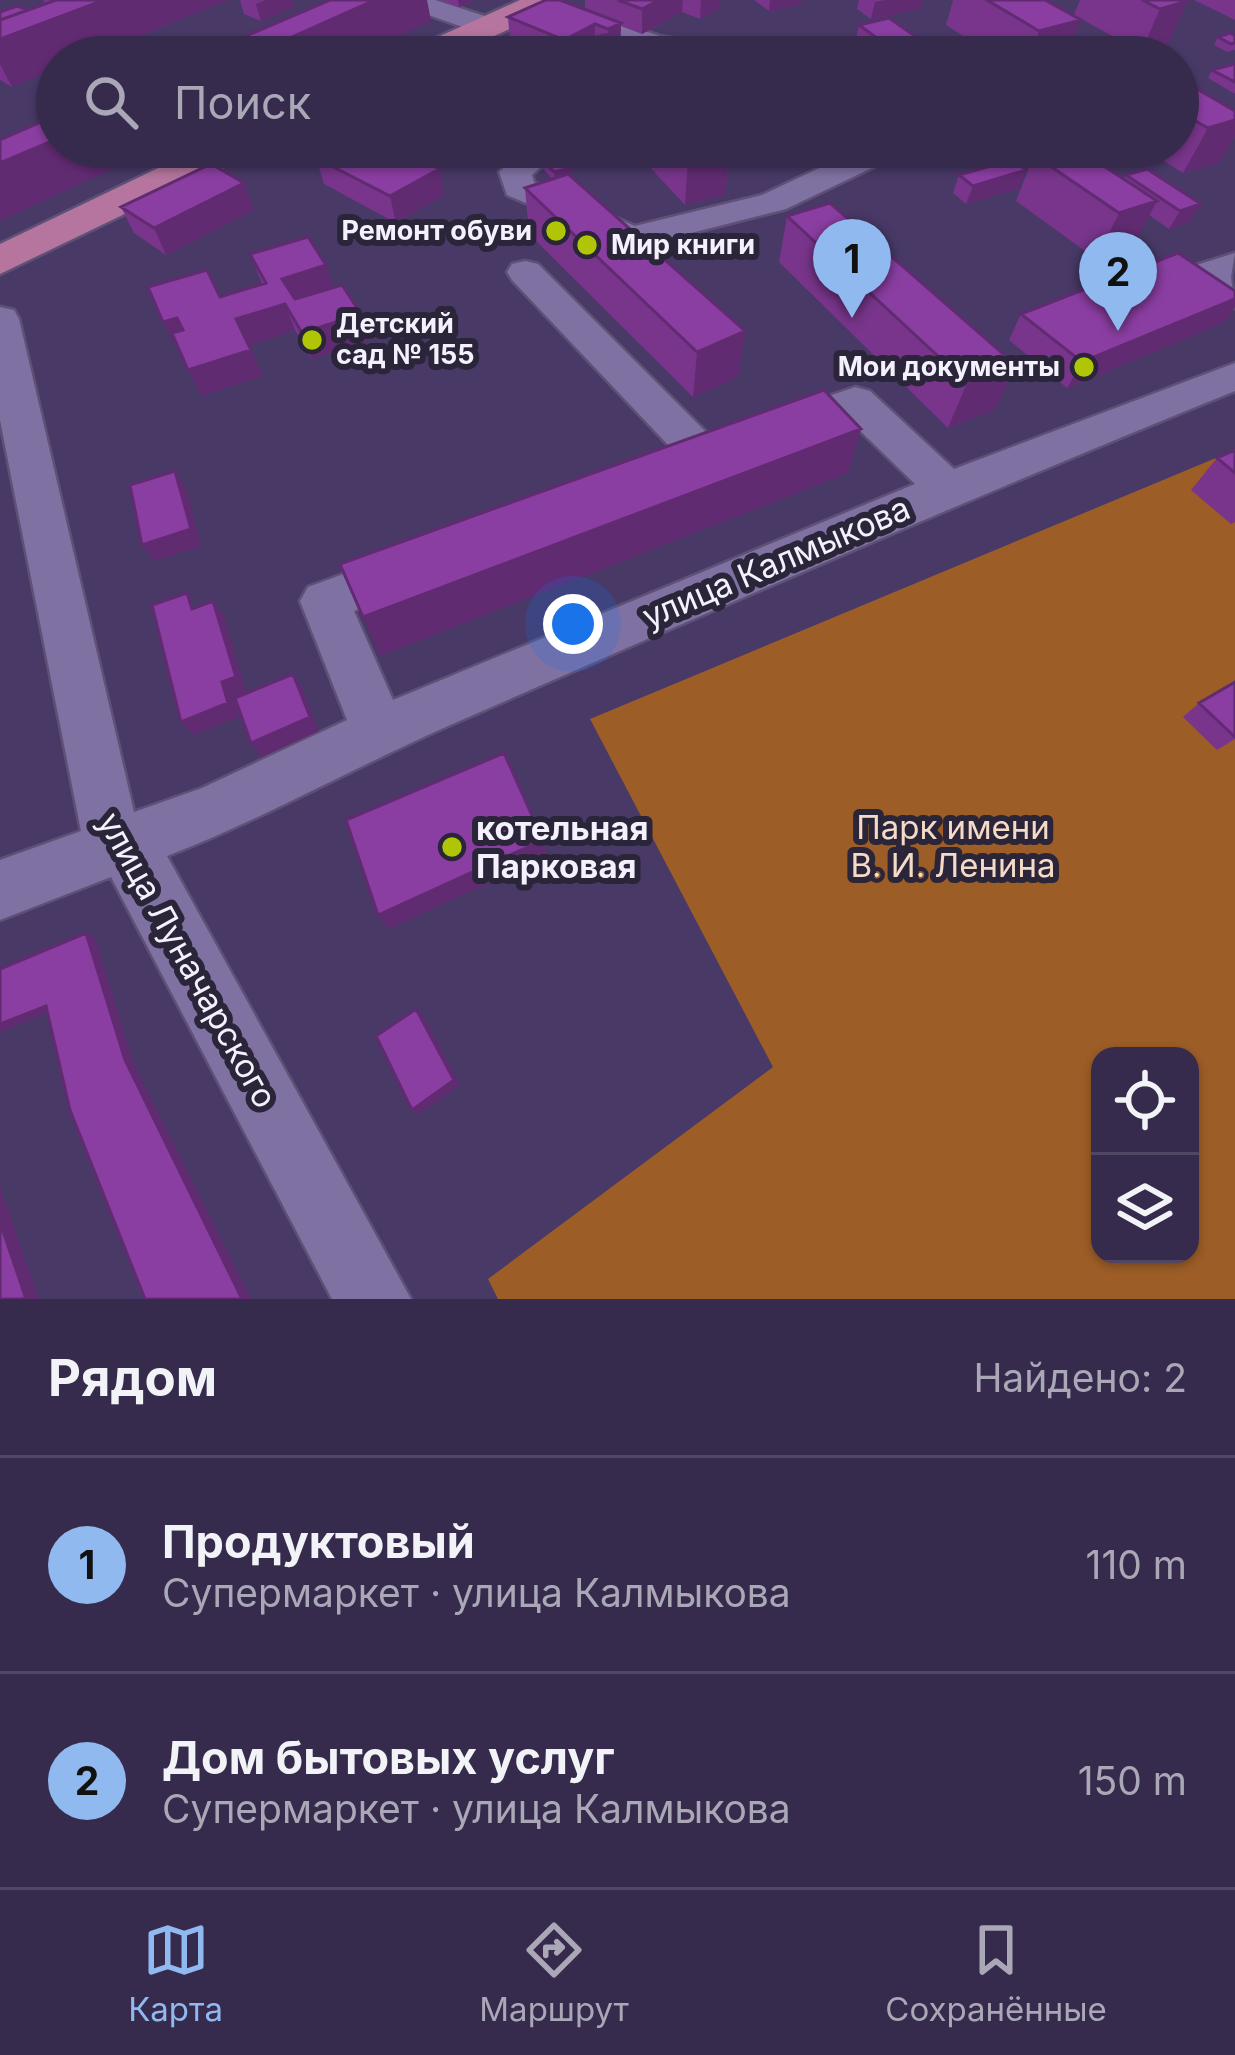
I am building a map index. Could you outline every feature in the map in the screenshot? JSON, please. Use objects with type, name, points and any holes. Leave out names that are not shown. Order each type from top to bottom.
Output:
[{"type":"main road","points":[[466,36],[542,2]]},
{"type":"main road","points":[[0,261],[190,168]]},
{"type":"street","points":[[410,0],[488,26]]},
{"type":"street","points":[[542,2],[634,36]]},
{"type":"street","points":[[520,168],[515,172],[518,188],[632,236],[774,202],[846,168]]},
{"type":"street","points":[[1235,264],[1203,275],[1235,297]]},
{"type":"street","points":[[525,272],[704,456]]},
{"type":"street","name":"улица Луначарского","points":[[0,319],[105,821],[154,892],[373,1299]]},
{"type":"street","name":"улица Калмыкова","points":[[0,890],[216,810],[379,731],[947,489],[1235,376]]},
{"type":"street","points":[[659,473],[855,401],[947,489]]},
{"type":"street","points":[[379,731],[325,601],[459,550]]},
{"type":"green space","name":"Парк имени В. И. Ленина","points":[[1235,450],[1235,1299],[498,1299],[488,1279],[773,1067],[590,719]]},
{"type":"building","points":[[56,0],[104,0],[0,39],[0,20]]},
{"type":"building","points":[[330,0],[375,0],[294,36],[246,36]]},
{"type":"building","points":[[546,0],[560,0],[621,23],[608,29],[595,24],[572,36],[554,36],[508,17]]},
{"type":"building","points":[[618,0],[659,0],[642,9]]},
{"type":"building","points":[[987,0],[1045,0],[1081,20],[1039,31]]},
{"type":"building","points":[[1142,0],[1185,0],[1188,1],[1160,9]]},
{"type":"building","points":[[17,6],[28,10],[0,20],[0,12]]},
{"type":"building","points":[[889,18],[915,36],[874,36],[859,25]]},
{"type":"building","points":[[1230,33],[1235,43],[1218,37]]},
{"type":"building","points":[[1235,64],[1235,82],[1212,70]]},
{"type":"building","points":[[1199,90],[1235,111],[1235,120],[1208,128],[1199,123]]},
{"type":"building","points":[[36,124],[36,148],[0,163],[0,140]]},
{"type":"building","points":[[203,168],[218,168],[244,183],[154,228],[121,207]]},
{"type":"building","points":[[335,168],[439,169],[390,196]]},
{"type":"building","points":[[984,168],[1026,170],[973,186],[959,175]]},
{"type":"building","points":[[1053,168],[1107,168],[1157,201],[1119,213]]},
{"type":"building","points":[[1147,169],[1201,204],[1180,211],[1126,175]]},
{"type":"building","points":[[568,174],[745,331],[697,352],[525,188]]},
{"type":"building","points":[[830,203],[1016,365],[967,383],[787,216]]},
{"type":"building","points":[[308,237],[326,265],[282,279],[295,299],[342,285],[361,314],[302,333],[285,304],[236,319],[251,350],[188,370],[172,333],[183,330],[177,318],[163,322],[148,287],[207,270],[220,297],[266,283],[250,254]]},
{"type":"building","points":[[1178,253],[1235,291],[1235,299],[1082,362],[1021,314]]},
{"type":"building","points":[[824,390],[861,429],[363,617],[340,564]]},
{"type":"building","points":[[1235,450],[1235,473],[1217,458]]},
{"type":"building","points":[[175,471],[191,529],[142,545],[130,485]]},
{"type":"building","points":[[187,593],[192,609],[213,601],[236,677],[222,682],[228,703],[181,722],[152,605]]},
{"type":"building","points":[[293,674],[310,717],[251,743],[235,698]]},
{"type":"building","points":[[1235,682],[1235,737],[1199,703]]},
{"type":"building","name":"котельная Парковая","points":[[504,753],[543,840],[378,915],[346,820]]},
{"type":"building","points":[[86,933],[125,1060],[242,1299],[145,1299],[70,1110],[46,1006],[0,1024],[0,969]]},
{"type":"building","points":[[416,1009],[454,1080],[412,1110],[376,1036]]},
{"type":"building","points":[[0,1222],[26,1299],[0,1299]]},
{"type":"place","name":"Ремонт обуви","points":[[556,231]]},
{"type":"place","name":"Мир книги","points":[[587,245]]},
{"type":"place","name":"Продуктовый","points":[[852,318]]},
{"type":"place","name":"Дом бытовых услуг","points":[[1118,331]]},
{"type":"place","name":"Детский сад № 155","points":[[312,340]]},
{"type":"place","name":"Мои документы","points":[[1084,367]]},
{"type":"place","name":"котельная Парковая","points":[[452,847]]}]
